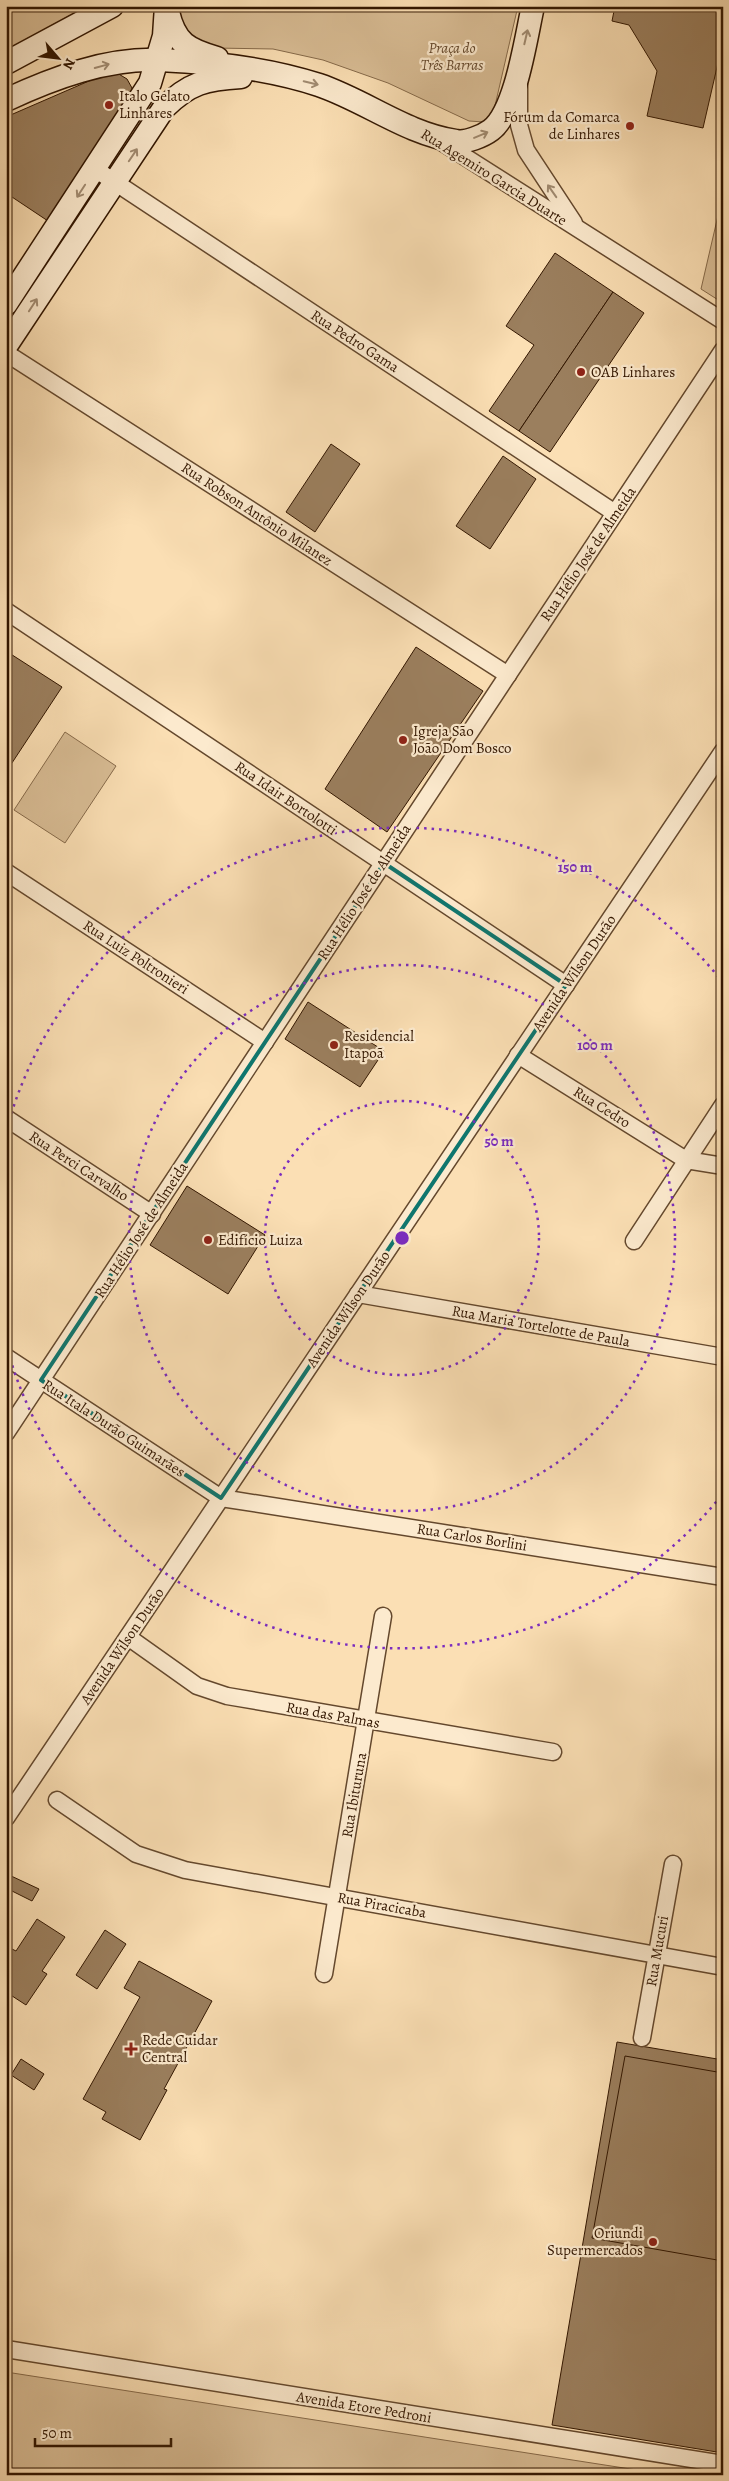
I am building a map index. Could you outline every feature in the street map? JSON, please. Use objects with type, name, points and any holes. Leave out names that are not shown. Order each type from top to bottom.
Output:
[{"type":"main road","points":[[6,63],[112,6]]},
{"type":"main road","points":[[6,304],[150,83],[159,60],[164,36],[166,6]]},
{"type":"main road","points":[[166,6],[178,40],[205,55],[249,68]]},
{"type":"main road","points":[[434,137],[459,142],[490,131],[506,112],[519,69],[533,6]]},
{"type":"main road","name":"Rua Agemiro Garcia Duarte","points":[[6,100],[65,77],[106,64],[159,60],[249,68],[319,85],[434,137]]},
{"type":"main road","points":[[6,346],[164,108],[180,92],[198,83],[226,78],[273,74]]},
{"type":"street","points":[[519,69],[519,125],[526,150],[548,186],[580,230]]},
{"type":"street","name":"Rua Agemiro Garcia Duarte","points":[[434,137],[723,322]]},
{"type":"street","name":"Rua Pedro Gama","points":[[95,170],[615,513]]},
{"type":"street","name":"Rua Hélio José de Almeida","points":[[6,1433],[723,350]]},
{"type":"street","name":"Rua Robson Antônio Milanez","points":[[6,353],[508,675]]},
{"type":"street","name":"Rua Idair Bortolotti","points":[[6,611],[566,985]]},
{"type":"street","name":"Avenida Wilson Durão","points":[[6,1818],[723,751]]},
{"type":"street","name":"Rua Luiz Poltronieri","points":[[6,872],[265,1042]]},
{"type":"street","name":"Rua Cedro","points":[[518,1055],[686,1160]]},
{"type":"street","points":[[634,1241],[723,1105]]},
{"type":"street","name":"Rua Perci Carvalho","points":[[6,1118],[152,1214]]},
{"type":"street","points":[[686,1160],[723,1166]]},
{"type":"street","name":"Rua Maria Tortelotte de Paula","points":[[358,1294],[723,1358]]},
{"type":"street","name":"Rua Itala Durão Guimarães","points":[[6,1357],[221,1498]]},
{"type":"street","name":"Rua Carlos Borlini","points":[[221,1498],[723,1577]]},
{"type":"street","name":"Rua Ibituruna","points":[[324,1974],[383,1616]]},
{"type":"street","name":"Rua das Palmas","points":[[128,1637],[197,1686],[228,1696],[553,1752]]},
{"type":"street","name":"Rua Piracicaba","points":[[57,1800],[136,1854],[185,1870],[723,1967]]},
{"type":"street","name":"Rua Mucuri","points":[[642,2038],[673,1864]]},
{"type":"street","name":"Avenida Etore Pedroni","points":[[6,2349],[723,2464]]},
{"type":"highlighted area","points":[[384,863],[566,985],[221,1498],[41,1380]]},
{"type":"green space","points":[[6,6],[87,6],[6,50]]},
{"type":"green space","name":"Praça do Três Barras","points":[[176,6],[518,6],[494,110],[484,122],[469,121],[388,83],[323,60],[273,49],[215,48],[186,33]]},
{"type":"green space","points":[[723,194],[723,303],[701,289]]},
{"type":"green space","points":[[65,732],[116,766],[65,843],[14,810]]},
{"type":"green space","points":[[6,2372],[669,2475],[6,2475]]},
{"type":"building","points":[[615,6],[723,6],[723,41],[703,128],[647,116],[657,71],[629,25],[612,21]]},
{"type":"building","points":[[117,73],[127,79],[132,88],[132,99],[51,223],[6,193],[6,117],[105,74]]},
{"type":"building","points":[[555,253],[613,292],[519,431],[489,411],[534,345],[506,326]]},
{"type":"building","name":"OAB Linhares","points":[[613,292],[644,313],[550,452],[519,431]]},
{"type":"building","points":[[331,444],[360,464],[315,532],[286,512]]},
{"type":"building","points":[[503,456],[536,479],[490,549],[456,526]]},
{"type":"building","name":"Igreja São João Dom Bosco","points":[[416,647],[483,691],[387,832],[325,789]]},
{"type":"building","points":[[6,651],[62,687],[6,772]]},
{"type":"building","name":"Residencial Itapoã","points":[[308,1002],[384,1051],[360,1087],[285,1039]]},
{"type":"building","name":"Edifício Luiza","points":[[187,1186],[265,1235],[228,1294],[150,1245]]},
{"type":"building","points":[[9,1875],[39,1889],[32,1901],[6,1888],[6,1879]]},
{"type":"building","points":[[37,1919],[65,1937],[42,1971],[47,1974],[26,2005],[6,1992],[6,1953],[10,1948],[16,1951]]},
{"type":"building","points":[[105,1930],[126,1944],[97,1989],[76,1975]]},
{"type":"building","points":[[139,1961],[212,2001],[164,2089],[167,2090],[140,2140],[102,2119],[106,2112],[83,2099],[140,1997],[124,1988]]},
{"type":"building","name":"Oriundi Supermercados","points":[[617,2042],[723,2060],[723,2453],[552,2425]]},
{"type":"building","points":[[625,2056],[723,2073],[723,2261],[592,2238]]},
{"type":"building","points":[[21,2059],[44,2074],[34,2090],[11,2075]]},
{"type":"place","name":"Italo Gelato Linhares","points":[[109,105]]},
{"type":"place","name":"Fórum da Comarca de Linhares","points":[[630,126]]},
{"type":"place","name":"OAB Linhares","points":[[581,372]]},
{"type":"place","name":"Igreja São João Dom Bosco","points":[[403,740]]},
{"type":"place","name":"Residencial Itapoã","points":[[334,1045]]},
{"type":"place","name":"Edifício Luiza","points":[[208,1240]]},
{"type":"place","name":"Rede Cuidar Central","points":[[131,2049]]},
{"type":"place","name":"Oriundi Supermercados","points":[[653,2242]]}]
